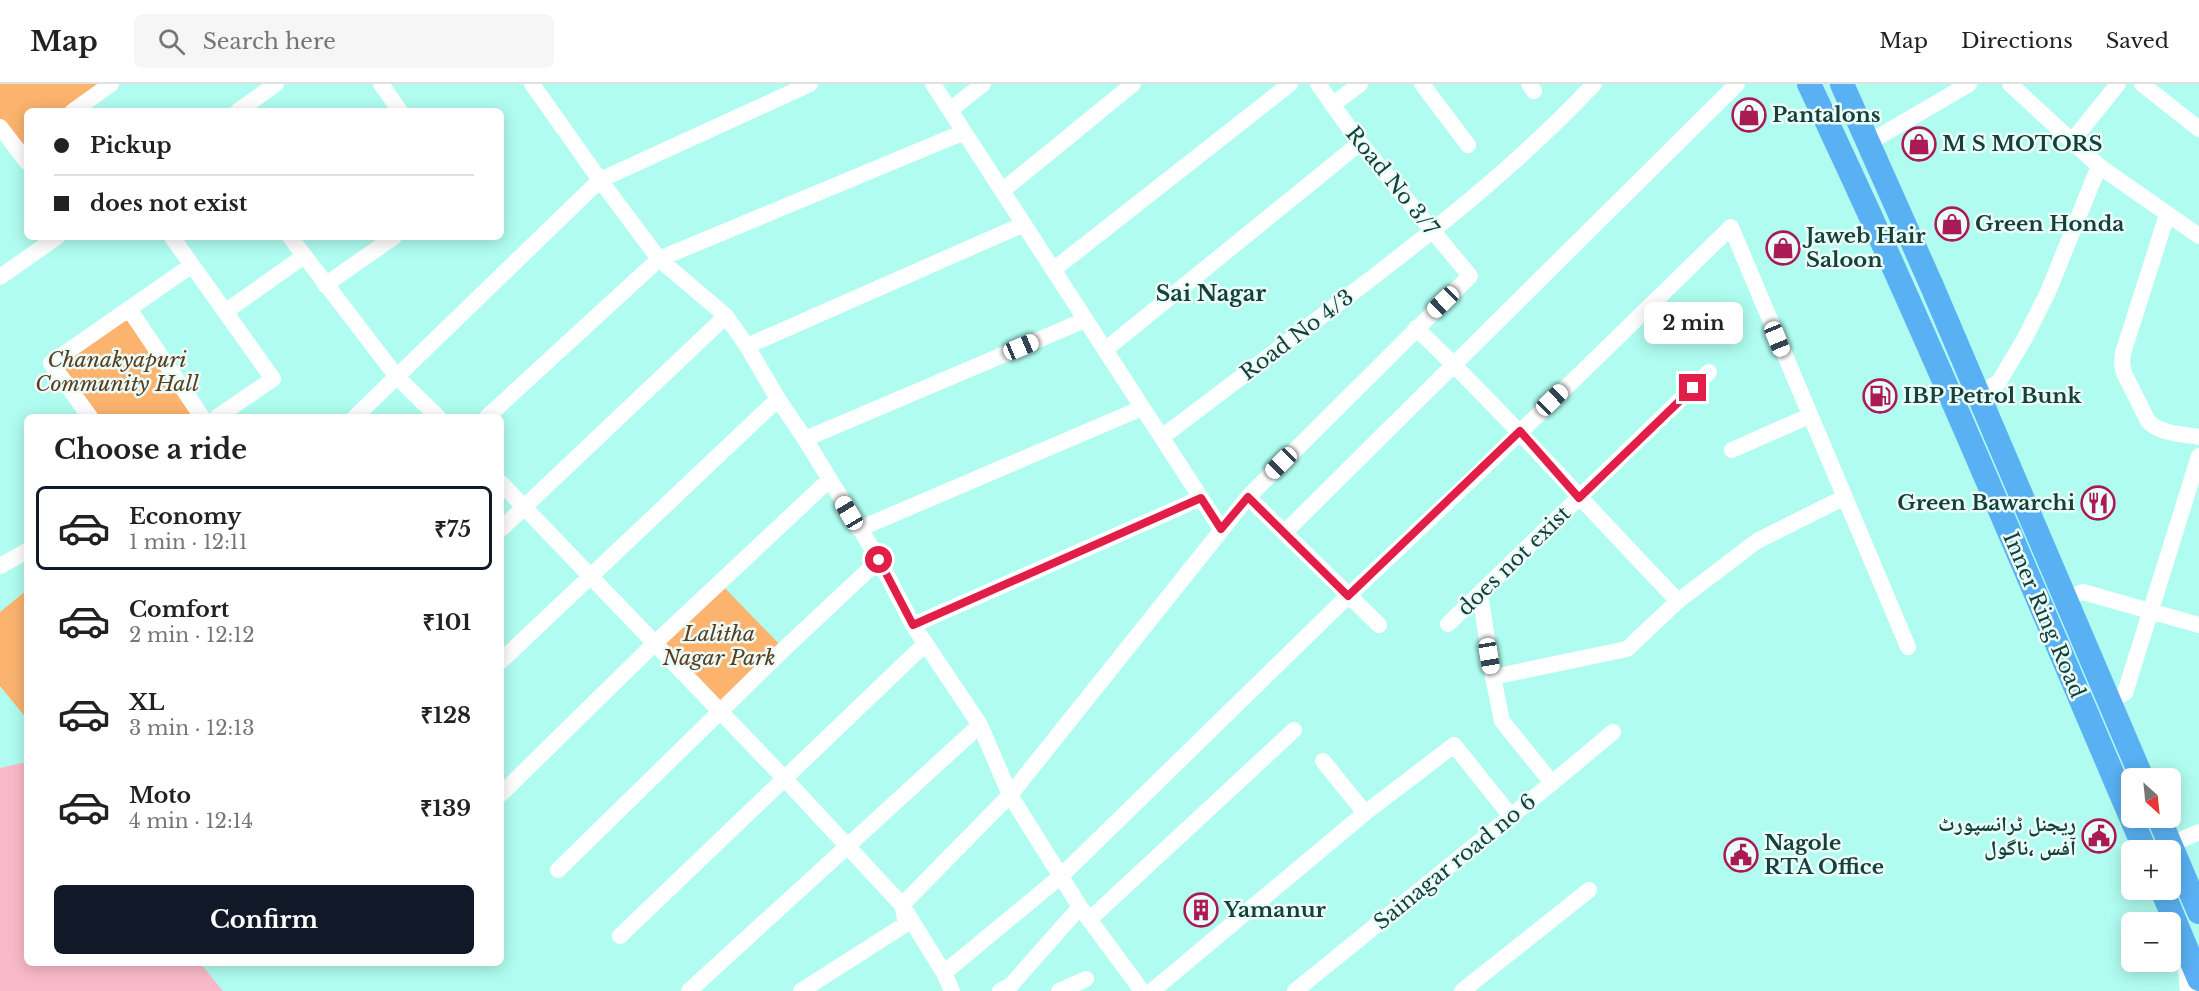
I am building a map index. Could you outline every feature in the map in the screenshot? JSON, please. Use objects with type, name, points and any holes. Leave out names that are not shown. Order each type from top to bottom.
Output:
[{"type":"highway","name":"Inner Ring Road","points":[[1809,84],[1889,258],[2141,840]]},
{"type":"highway","name":"Inner Ring Road","points":[[1842,84],[1978,392],[2138,768]]},
{"type":"highway","points":[[2181,868],[2199,912]]},
{"type":"highway","points":[[2166,900],[2199,979]]},
{"type":"street","points":[[77,108],[111,84]]},
{"type":"street","points":[[381,84],[398,108]]},
{"type":"street","points":[[358,414],[600,180],[810,84]]},
{"type":"street","points":[[933,84],[1221,529]]},
{"type":"street","points":[[950,110],[983,84]]},
{"type":"street","points":[[1002,191],[1133,84]]},
{"type":"street","points":[[1053,270],[1290,84]]},
{"type":"street","name":"Road No 3/7","points":[[1318,84],[1360,143],[1470,276],[1416,328]]},
{"type":"street","points":[[1332,105],[1360,84]]},
{"type":"street","points":[[1422,84],[1468,145]]},
{"type":"street","name":"Road No 4/3","points":[[1162,437],[1433,232],[1553,127],[1594,84]]},
{"type":"street","points":[[1285,532],[1737,84]]},
{"type":"street","points":[[1868,143],[1969,84]]},
{"type":"street","points":[[2010,84],[2099,166],[2199,236]]},
{"type":"street","points":[[2072,141],[2118,84]]},
{"type":"street","points":[[2142,84],[2199,129]]},
{"type":"street","points":[[242,108],[273,85]]},
{"type":"street","points":[[539,86],[600,180],[659,259],[726,316],[747,346],[879,560],[913,625],[980,725],[1010,795],[1084,914],[1142,991]]},
{"type":"street","points":[[0,127],[24,152]]},
{"type":"street","points":[[490,414],[659,259],[964,132]]},
{"type":"street","points":[[1105,350],[1360,143]]},
{"type":"street","points":[[1978,392],[1998,383],[2025,338],[2048,292],[2099,166]]},
{"type":"street","points":[[2167,215],[2123,352],[2122,364],[2148,421],[2153,427],[2199,437]]},
{"type":"street","points":[[747,346],[1024,224]]},
{"type":"street","points":[[944,973],[1061,876],[1731,227],[1843,498],[1908,647]]},
{"type":"street","points":[[0,277],[53,240]]},
{"type":"street","points":[[174,240],[273,379],[221,414]]},
{"type":"street","points":[[292,240],[397,377],[435,414]]},
{"type":"street","points":[[325,285],[390,240]]},
{"type":"street","points":[[225,312],[304,256]]},
{"type":"street","points":[[88,414],[51,363],[192,265]]},
{"type":"street","points":[[129,309],[200,414]]},
{"type":"street","points":[[504,526],[726,316]]},
{"type":"street","points":[[805,439],[1085,320]]},
{"type":"street","points":[[902,905],[1010,795],[1248,497],[1416,328],[1520,431],[1579,498],[1678,601]]},
{"type":"street","name":"does not exist","points":[[1448,624],[1709,372]]},
{"type":"street","points":[[504,658],[778,399]]},
{"type":"street","points":[[859,529],[1142,408]]},
{"type":"street","points":[[1732,450],[1809,416]]},
{"type":"street","points":[[2108,701],[2125,693],[2199,456]]},
{"type":"street","points":[[504,791],[654,644],[829,480]]},
{"type":"street","points":[[504,486],[784,778],[902,905],[944,973],[952,991]]},
{"type":"street","points":[[1248,497],[1378,625]]},
{"type":"street","points":[[913,625],[1201,498]]},
{"type":"street","points":[[1492,677],[1627,650],[1678,601],[1758,541],[1843,498]]},
{"type":"street","points":[[0,566],[24,553]]},
{"type":"street","points":[[558,870],[719,712],[879,560]]},
{"type":"street","points":[[2065,598],[2084,592],[2199,625]]},
{"type":"street","points":[[1480,594],[1492,677],[1502,721],[1552,783]]},
{"type":"street","points":[[620,936],[925,644]]},
{"type":"street","points":[[689,991],[980,725]]},
{"type":"street","points":[[1000,991],[1011,985],[1084,914],[1294,730]]},
{"type":"street","name":"Sainagar road no 6","points":[[1295,991],[1612,732]]},
{"type":"street","points":[[1152,991],[1365,813],[1454,745],[1510,815]]},
{"type":"street","points":[[1323,761],[1365,813]]},
{"type":"street","points":[[2180,840],[2199,832]]},
{"type":"street","points":[[1462,991],[1589,890]]},
{"type":"street","points":[[801,991],[906,924],[902,905]]},
{"type":"street","points":[[2185,944],[2188,991]]},
{"type":"street","points":[[1059,991],[1086,979]]},
{"type":"green space","points":[[0,84],[111,84],[77,108],[24,108],[24,146],[19,150],[0,127]]},
{"type":"green space","name":"Chanakyapuri Community Hall","points":[[129,309],[200,414],[88,414],[51,363]]},
{"type":"green space","name":"Lalitha Nagar Park","points":[[719,582],[784,649],[719,712],[654,644]]},
{"type":"green space","points":[[24,592],[24,715],[0,686],[0,612]]},
{"type":"shaded area","points":[[24,763],[24,966],[202,966],[223,991],[0,991],[0,768]]},
{"type":"place","name":"Pantalons","points":[[1749,115]]},
{"type":"place","name":"M S MOTORS","points":[[1919,144]]},
{"type":"place","name":"Green Honda","points":[[1952,224]]},
{"type":"place","name":"Jaweb Hair Saloon","points":[[1783,248]]},
{"type":"place","name":"IBP Petrol Bunk","points":[[1880,396]]},
{"type":"place","name":"Green Bawarchi","points":[[2098,503]]},
{"type":"place","name":"ریجنل ٹرانسپورٹ آفس ،ناگول","points":[[2099,836]]},
{"type":"place","name":"Nagole RTA Office","points":[[1741,855]]},
{"type":"place","name":"Yamanur","points":[[1201,910]]},
{"type":"district","name":"Sai Nagar","points":[[1211,293]]},
{"type":"route","points":[[879,560],[913,625],[1201,498],[1221,529],[1248,497],[1348,596],[1520,431],[1579,498],[1693,388]]}]
